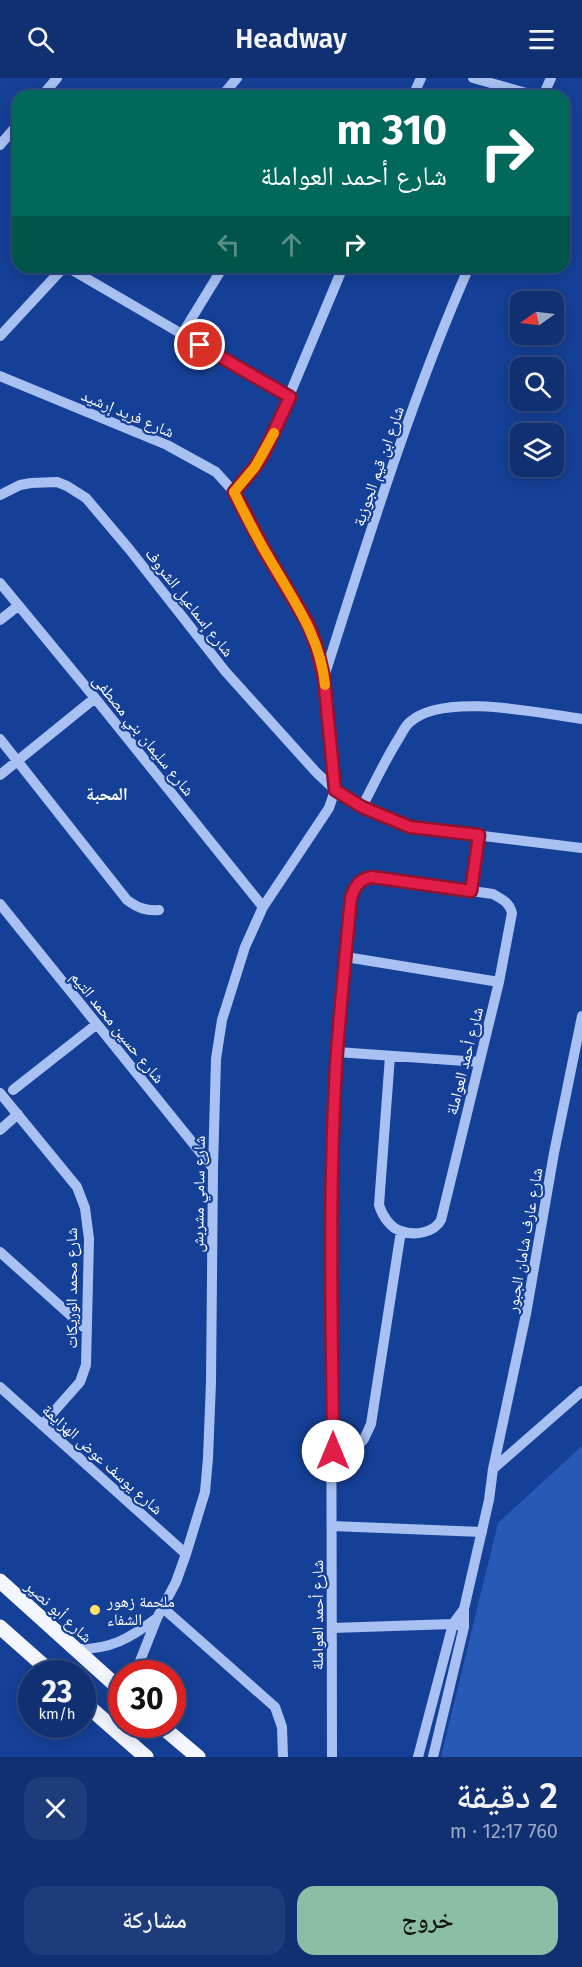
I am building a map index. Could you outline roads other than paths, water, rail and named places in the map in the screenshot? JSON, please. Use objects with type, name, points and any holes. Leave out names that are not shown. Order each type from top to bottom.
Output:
[{"type":"main road","name":"شارع أبو نصير","points":[[0,1581],[108,1678]]},
{"type":"main road","points":[[0,1627],[37,1660]]},
{"type":"main road","points":[[96,1713],[146,1757]]},
{"type":"main road","points":[[176,1740],[198,1757]]},
{"type":"street","points":[[47,90],[57,78]]},
{"type":"street","points":[[227,90],[237,78]]},
{"type":"street","points":[[473,78],[516,90]]},
{"type":"street","points":[[0,145],[12,131]]},
{"type":"street","points":[[0,336],[60,273]]},
{"type":"street","points":[[76,273],[290,397]]},
{"type":"street","points":[[182,334],[219,273]]},
{"type":"street","points":[[234,492],[264,453],[290,397],[341,273]]},
{"type":"street","name":"شارع ابن قيم الجوزية","points":[[324,678],[419,393],[467,273]]},
{"type":"street","name":"شارع فريد إرشيد","points":[[0,376],[176,449],[216,472],[234,492],[266,553],[308,624],[317,648],[324,678],[335,790]]},
{"type":"street","name":"شارع إسماعيل الشروف","points":[[0,495],[20,485],[57,482],[86,498],[225,671],[315,771],[335,790],[362,807],[410,827],[582,848]]},
{"type":"street","name":"شارع سليمان بني مصطفى","points":[[0,583],[262,907]]},
{"type":"street","points":[[0,620],[18,606]]},
{"type":"street","points":[[0,775],[95,698]]},
{"type":"street","points":[[362,807],[392,750],[410,722],[428,713],[447,707],[471,706],[505,708],[582,719]]},
{"type":"street","points":[[0,739],[127,900],[137,907],[151,911],[159,910]]},
{"type":"street","name":"شارع سامي مشربش","points":[[140,1660],[176,1582],[205,1492],[208,1458],[216,1059],[222,1020],[245,947],[262,907],[329,808],[335,790]]},
{"type":"street","points":[[471,891],[479,835]]},
{"type":"street","name":"شارع أحمد العواملة","points":[[332,1757],[331,1239],[337,1052],[351,898],[354,888],[360,881],[372,877],[493,894],[510,905],[512,914],[499,982],[441,1220],[438,1227],[430,1231],[401,1232]]},
{"type":"street","name":"شارع حسين محمد التيم","points":[[0,904],[213,1168]]},
{"type":"street","points":[[346,957],[499,982]]},
{"type":"street","name":"شارع عارف شامان الجبور","points":[[464,1609],[526,1314],[554,1153],[582,1016]]},
{"type":"street","points":[[13,1090],[97,1024]]},
{"type":"street","points":[[337,1052],[479,1062]]},
{"type":"street","points":[[333,1474],[364,1439],[371,1424],[401,1232],[385,1218],[380,1205],[390,1056]]},
{"type":"street","name":"شارع محمد الوريكات","points":[[0,1093],[76,1187],[85,1208],[89,1239],[86,1365],[80,1382],[42,1425]]},
{"type":"street","points":[[0,1130],[18,1114]]},
{"type":"street","points":[[0,1252],[87,1330]]},
{"type":"street","name":"شارع يوسف عوض الهزايمة","points":[[0,1387],[186,1554]]},
{"type":"street","points":[[493,1469],[582,1391]]},
{"type":"street","points":[[332,1526],[482,1532]]},
{"type":"street","points":[[418,1757],[453,1624],[464,1609]]},
{"type":"street","points":[[433,1757],[464,1627],[464,1609]]},
{"type":"street","points":[[160,1613],[275,1707],[282,1726],[283,1757]]},
{"type":"street","name":"شارع سامي مشربش","points":[[75,1649],[93,1649],[114,1645],[133,1636],[160,1613]]},
{"type":"street","points":[[332,1628],[453,1624],[464,1627]]},
{"type":"place","name":"ملحمة زهور الشفاء","points":[[95,1610]]},
{"type":"district","name":"المحبة","points":[[107,794]]}]
